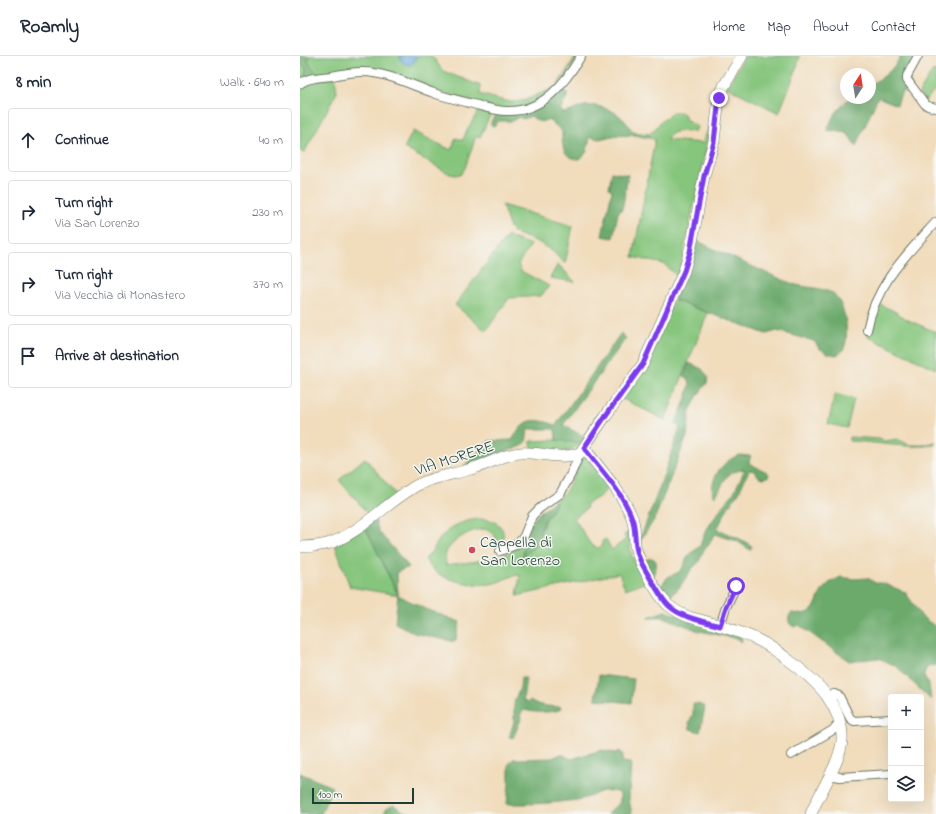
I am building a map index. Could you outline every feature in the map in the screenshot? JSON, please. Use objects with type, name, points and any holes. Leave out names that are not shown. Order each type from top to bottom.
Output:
[{"type":"street","points":[[300,84],[305,81],[321,77],[358,72],[371,72],[393,77],[437,94],[494,110],[515,111],[531,106],[550,96],[565,81],[581,56]]},
{"type":"street","points":[[500,551],[518,544],[524,536],[532,516],[540,508],[560,494],[582,450],[643,364],[684,271],[690,252],[704,176],[714,142],[719,98],[724,86],[742,56]]},
{"type":"street","points":[[918,56],[907,76],[907,80],[925,104],[936,108]]},
{"type":"street","points":[[867,330],[875,301],[889,277],[904,257],[936,222]]},
{"type":"street","points":[[582,450],[616,489],[630,513],[634,524],[635,546],[639,558],[669,606],[680,613],[744,634],[772,649],[806,676],[826,696],[840,722],[842,741],[837,760],[811,814]]},
{"type":"street","name":"VIA MORERE","points":[[300,547],[321,545],[339,539],[360,526],[411,488],[430,480],[476,468],[511,454],[527,452],[547,456],[566,456],[582,450]]},
{"type":"street","points":[[720,626],[726,607],[736,586]]},
{"type":"street","points":[[826,696],[834,694],[839,696],[850,718],[854,721],[888,718]]},
{"type":"street","points":[[791,755],[833,730],[840,722]]},
{"type":"street","points":[[830,774],[840,777],[888,774]]},
{"type":"green space","points":[[300,56],[309,56],[308,62],[319,76],[305,78],[306,68],[300,63]]},
{"type":"green space","points":[[309,56],[432,56],[443,71],[481,86],[480,94],[512,102],[523,101],[556,87],[541,100],[530,105],[507,109],[488,106],[429,89],[391,74],[376,70],[354,70],[319,76],[308,62]]},
{"type":"green space","points":[[576,56],[579,56],[566,76],[556,87]]},
{"type":"green space","points":[[745,56],[800,56],[779,113],[727,87]]},
{"type":"green space","points":[[901,56],[915,56],[907,71],[914,95],[902,91],[897,105],[878,97],[876,101],[876,81],[888,73]]},
{"type":"green space","points":[[300,63],[306,68],[305,78],[300,81]]},
{"type":"green space","points":[[933,70],[936,71],[936,89],[925,101],[919,93]]},
{"type":"green space","points":[[335,77],[337,92],[304,153],[300,151],[300,89],[305,83]]},
{"type":"green space","points":[[562,88],[568,95],[560,110],[564,113],[585,106],[604,108],[621,117],[633,132],[649,134],[648,138],[635,135],[613,136],[599,139],[590,137],[587,152],[579,159],[573,158],[566,153],[562,141],[562,131],[548,119],[541,122],[531,116],[523,119],[519,117],[512,121],[499,121],[494,126],[491,125],[496,112],[513,113]]},
{"type":"green space","points":[[844,104],[875,104],[856,146],[847,133],[827,130],[834,115]]},
{"type":"green space","points":[[480,108],[492,111],[480,137],[476,136],[465,168],[461,174],[450,174],[404,148],[413,131],[451,150],[456,138],[463,140]]},
{"type":"green space","points":[[674,112],[684,114],[686,120],[697,127],[695,132],[675,132],[669,136],[667,140],[703,143],[709,126],[712,123],[678,277],[664,264],[633,257],[655,139],[648,138],[648,136],[663,120]]},
{"type":"green space","points":[[612,172],[628,175],[623,205],[618,213],[613,238],[602,236],[612,191],[609,188]]},
{"type":"green space","points":[[502,205],[573,226],[565,264],[552,251],[538,242],[514,233],[509,226]]},
{"type":"green space","points":[[508,235],[531,245],[518,264],[521,271],[549,286],[541,296],[509,298],[486,331],[455,305]]},
{"type":"green space","points":[[695,240],[793,284],[830,292],[839,302],[845,318],[846,336],[842,351],[836,355],[827,353],[819,348],[814,341],[777,331],[766,334],[674,300]]},
{"type":"green space","points":[[558,264],[575,282],[550,278]]},
{"type":"green space","points":[[674,300],[708,313],[665,420],[621,398]]},
{"type":"green space","points":[[877,303],[908,320],[936,332],[936,369],[868,337],[870,323]]},
{"type":"green space","points":[[621,333],[626,338],[563,425],[585,437],[581,443],[556,440],[555,429],[528,429],[526,442],[522,446],[463,467],[489,441],[512,440],[525,423],[535,420],[556,425]]},
{"type":"green space","points":[[689,363],[702,369],[708,377],[707,383],[698,395],[690,411],[687,436],[654,520],[638,544],[658,492],[680,427],[675,424],[685,402],[689,388],[689,380],[684,376]]},
{"type":"green space","points":[[835,394],[854,399],[847,428],[828,424]]},
{"type":"green space","points":[[849,437],[879,439],[885,441],[897,439],[910,445],[923,445],[936,442],[934,445],[902,446],[849,441]]},
{"type":"green space","points":[[555,440],[581,443],[571,450],[559,452],[533,449],[531,444],[531,441]]},
{"type":"green space","points":[[739,455],[751,456],[749,461],[750,464],[769,474],[768,477],[765,478],[759,477],[755,471],[749,470],[739,492],[729,506],[717,529],[752,546],[750,550],[737,541],[714,534],[709,545],[704,549],[699,562],[691,570],[679,588],[668,598],[660,587],[668,577],[679,572],[688,556],[700,546],[705,532],[724,504],[733,494],[745,469],[728,475],[716,495],[713,496],[712,489],[718,471],[728,461]]},
{"type":"green space","points":[[583,457],[586,457],[608,487],[601,495],[586,504],[587,508],[574,518],[591,545],[598,548],[602,546],[602,541],[606,539],[612,550],[626,539],[624,535],[630,531],[630,547],[633,559],[647,582],[625,589],[619,573],[517,596],[520,575],[512,576],[491,584],[463,583],[449,579],[437,573],[425,559],[431,553],[440,538],[451,528],[466,521],[483,519],[491,520],[502,529],[504,544],[498,544],[494,535],[490,531],[485,529],[472,531],[459,538],[449,548],[446,554],[446,565],[498,557],[524,542],[524,556],[539,537],[545,520],[550,514],[556,500],[566,491]]},
{"type":"green space","points":[[365,458],[396,495],[369,515],[339,480]]},
{"type":"green space","points":[[556,500],[555,506],[544,520],[535,546],[523,556],[525,539],[531,523],[540,512]]},
{"type":"green space","points":[[375,520],[379,532],[409,567],[397,572],[398,594],[365,527]]},
{"type":"green space","points":[[365,527],[398,595],[350,587],[335,545]]},
{"type":"green space","points":[[650,558],[656,562],[656,568],[653,576],[644,561]]},
{"type":"green space","points":[[841,577],[854,579],[868,578],[875,583],[882,583],[905,592],[922,617],[936,627],[936,666],[928,666],[924,673],[924,677],[929,684],[931,700],[896,666],[879,658],[849,661],[799,625],[794,627],[790,624],[789,618],[792,613],[808,613],[814,607],[825,587],[830,582]]},
{"type":"green space","points":[[398,595],[423,608],[460,622],[455,642],[414,633],[395,623]]},
{"type":"green space","points":[[665,611],[741,636],[742,642],[730,637],[699,631],[664,617],[648,617]]},
{"type":"green space","points":[[599,675],[634,679],[631,703],[595,699]]},
{"type":"green space","points":[[521,678],[526,678],[523,700],[527,703],[530,700],[541,705],[561,707],[560,710],[546,712],[524,710],[520,715],[521,719],[513,738],[509,737],[514,722],[514,705],[520,688]]},
{"type":"green space","points":[[693,704],[698,704],[705,707],[700,732],[690,729],[689,722],[693,714]]},
{"type":"green space","points":[[602,750],[615,753],[620,751],[623,755],[622,762],[631,763],[629,799],[632,814],[607,814],[620,802],[620,793],[613,791],[600,792],[573,801],[507,804],[509,764],[513,759],[552,758],[561,754],[571,759]]},
{"type":"green space","points":[[300,773],[332,787],[321,814],[300,814]]},
{"type":"green space","points":[[394,805],[401,810],[412,814],[384,814],[386,809]]},
{"type":"water","points":[[399,56],[417,56],[411,65],[403,63]]},
{"type":"place","name":"Cappella di San Lorenzo","points":[[472,550]]},
{"type":"route","points":[[719,98],[714,142],[704,176],[698,216],[684,271],[643,364],[584,448],[616,489],[627,507],[633,519],[635,546],[641,563],[659,593],[669,606],[689,617],[720,626],[726,607],[736,586]]}]
